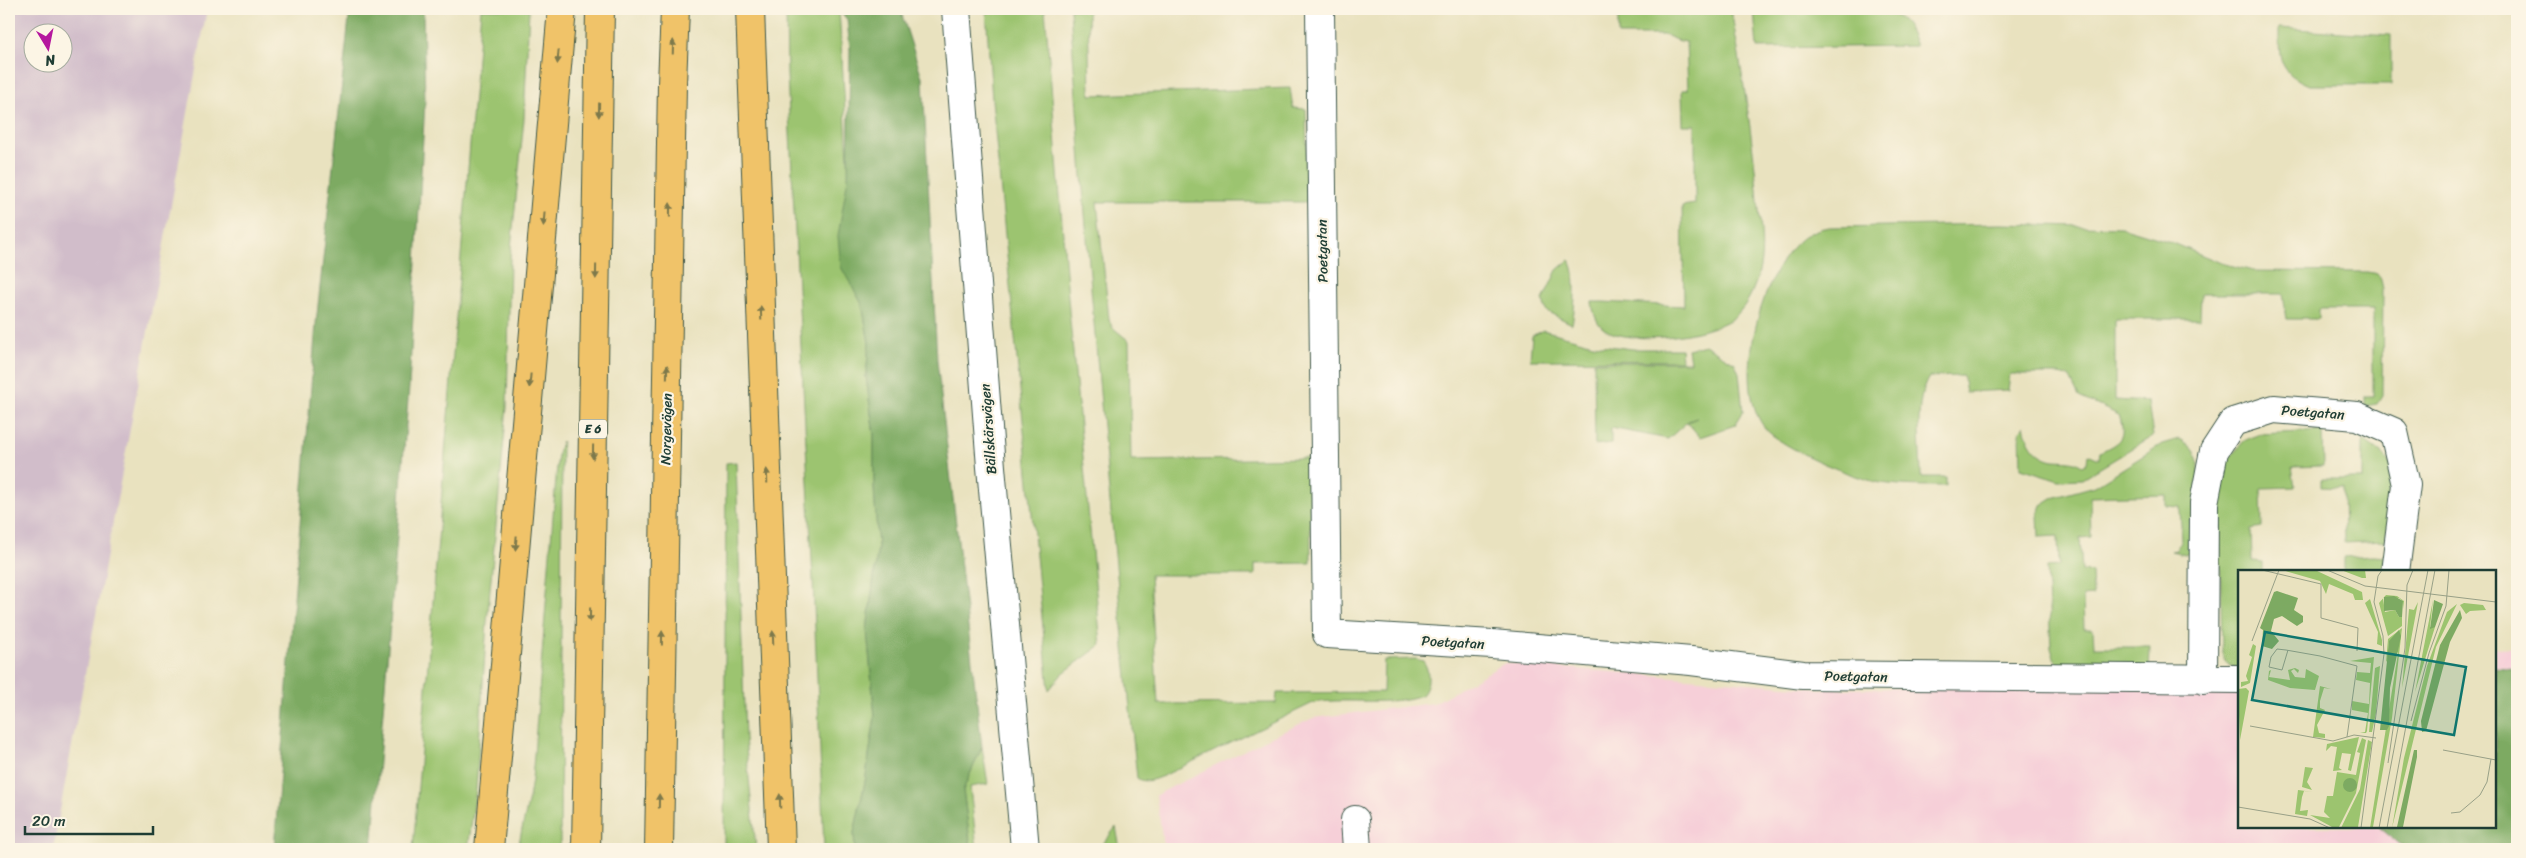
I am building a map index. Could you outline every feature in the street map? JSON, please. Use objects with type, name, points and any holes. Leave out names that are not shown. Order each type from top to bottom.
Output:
[{"type":"highway","points":[[489,849],[562,9]]},
{"type":"highway","name":"E 6","points":[[586,849],[600,9]]},
{"type":"highway","name":"Norgevägen","points":[[659,849],[670,164],[675,9]]},
{"type":"highway","points":[[750,9],[782,849]]},
{"type":"street","name":"Bällskärsvägen","points":[[956,9],[989,447],[1025,849]]},
{"type":"street","name":"Poetgatan","points":[[1320,9],[1327,634],[1492,644],[1681,660],[1803,675],[2238,679]]},
{"type":"street","name":"Poetgatan","points":[[2204,680],[2204,503],[2214,451],[2233,422],[2274,409],[2357,416],[2394,432],[2406,485],[2394,570]]},
{"type":"street","points":[[1356,820],[1358,849]]},
{"type":"shaded area","points":[[9,9],[207,9],[53,849],[9,849]]},
{"type":"shaded area","points":[[2517,647],[2517,670],[2496,668],[2496,648]]},
{"type":"shaded area","points":[[1505,663],[1823,689],[2238,685],[2238,828],[2380,828],[2406,849],[1164,849],[1156,795],[1313,718],[1434,703]]},
{"type":"green space","points":[[350,9],[423,9],[425,102],[409,387],[372,849],[274,849],[316,324]]},
{"type":"green space","points":[[481,9],[529,9],[524,119],[510,258],[507,407],[487,622],[476,790],[468,849],[413,849]]},
{"type":"green space","points":[[786,9],[839,9],[856,293],[862,304],[869,343],[866,377],[874,435],[874,488],[878,547],[867,630],[875,717],[865,782],[854,833],[855,849],[824,849],[813,580],[787,75]]},
{"type":"green space","points":[[836,9],[900,9],[923,80],[937,361],[982,747],[963,790],[971,849],[855,849],[854,833],[865,782],[875,717],[867,630],[878,547],[874,488],[874,435],[866,377],[869,343],[862,304],[841,267],[838,236],[848,177],[850,50],[847,19]]},
{"type":"green space","points":[[986,9],[1045,9],[1069,310],[1101,645],[1062,674],[1049,690],[992,100]]},
{"type":"green space","points":[[1070,9],[1088,9],[1090,95],[1290,88],[1293,108],[1306,109],[1308,202],[1097,202],[1109,319],[1112,327],[1129,341],[1131,461],[1310,458],[1311,563],[1255,564],[1255,575],[1150,575],[1158,704],[1276,703],[1277,693],[1383,692],[1384,660],[1416,659],[1423,661],[1428,674],[1427,688],[1422,695],[1396,700],[1326,701],[1313,703],[1163,776],[1146,781],[1137,778],[1127,682],[1092,298]]},
{"type":"green space","points":[[1618,9],[1731,9],[1753,153],[1761,234],[1761,255],[1758,276],[1743,308],[1733,318],[1706,330],[1669,337],[1632,337],[1616,334],[1604,329],[1599,324],[1594,313],[1592,302],[1684,306],[1682,206],[1695,204],[1695,125],[1683,125],[1682,90],[1688,90],[1686,42],[1666,35],[1618,35]]},
{"type":"green space","points":[[1869,9],[1900,18],[1908,28],[1916,46],[1757,48],[1754,11]]},
{"type":"green space","points":[[2279,28],[2391,35],[2391,85],[2309,85],[2299,80],[2291,75],[2282,63],[2279,48]]},
{"type":"green space","points":[[2001,224],[2121,227],[2171,242],[2221,263],[2253,271],[2367,272],[2378,274],[2383,289],[2382,396],[2377,404],[2365,406],[2365,396],[2373,396],[2373,309],[2319,309],[2319,319],[2287,319],[2283,294],[2201,294],[2200,319],[2115,319],[2115,400],[2148,402],[2153,436],[2082,479],[2059,480],[2021,468],[2020,432],[2024,425],[2030,443],[2042,456],[2054,460],[2072,461],[2082,466],[2087,463],[2088,454],[2099,459],[2100,452],[2117,442],[2122,435],[2119,415],[2079,397],[2069,376],[2058,374],[2010,374],[2008,390],[1966,392],[1963,376],[1929,377],[1924,387],[1919,412],[1921,477],[1946,477],[1946,486],[1889,484],[1854,476],[1802,453],[1773,436],[1765,428],[1755,409],[1750,384],[1751,356],[1756,327],[1764,299],[1776,273],[1790,251],[1805,236],[1817,230],[1830,227]]},
{"type":"green space","points":[[1569,260],[1575,280],[1572,324],[1546,311],[1543,300],[1557,270]]},
{"type":"green space","points":[[1543,330],[1593,344],[1632,349],[1681,349],[1682,361],[1530,360],[1532,336]]},
{"type":"green space","points":[[1705,345],[1735,363],[1739,373],[1743,412],[1735,425],[1700,437],[1687,422],[1697,418],[1688,421],[1668,439],[1611,428],[1611,443],[1595,445],[1594,362],[1690,362],[1688,349]]},
{"type":"green space","points":[[2322,431],[2323,466],[2292,467],[2295,487],[2261,488],[2262,527],[2251,529],[2252,561],[2262,562],[2262,570],[2238,570],[2238,667],[2226,663],[2222,650],[2219,492],[2224,464],[2244,441],[2259,434]]},
{"type":"green space","points":[[2179,439],[2192,449],[2199,464],[2191,552],[2185,554],[2171,551],[2176,550],[2182,539],[2180,507],[2166,506],[2166,495],[2090,497],[2091,537],[2080,538],[2082,571],[2092,572],[2093,595],[2083,596],[2084,629],[2093,629],[2094,647],[2150,647],[2149,673],[2061,667],[2054,658],[2051,648],[2047,567],[2059,566],[2058,536],[2039,537],[2038,514],[2041,505],[2052,498],[2095,486],[2162,444]]},
{"type":"green space","points":[[2363,440],[2384,456],[2393,470],[2393,493],[2385,541],[2344,543],[2343,488],[2321,487],[2321,479],[2363,479]]},
{"type":"green space","points":[[562,441],[560,849],[518,849],[532,780],[558,453]]},
{"type":"green space","points":[[736,462],[745,738],[756,849],[724,849],[726,463]]},
{"type":"green space","points":[[2385,556],[2383,570],[2344,570],[2344,557]]},
{"type":"green space","points":[[2496,668],[2517,670],[2517,849],[2406,849],[2380,828],[2496,828]]},
{"type":"green space","points":[[982,747],[988,784],[970,787],[977,849],[971,849],[963,790]]},
{"type":"green space","points":[[1116,827],[1120,849],[1099,849]]}]
